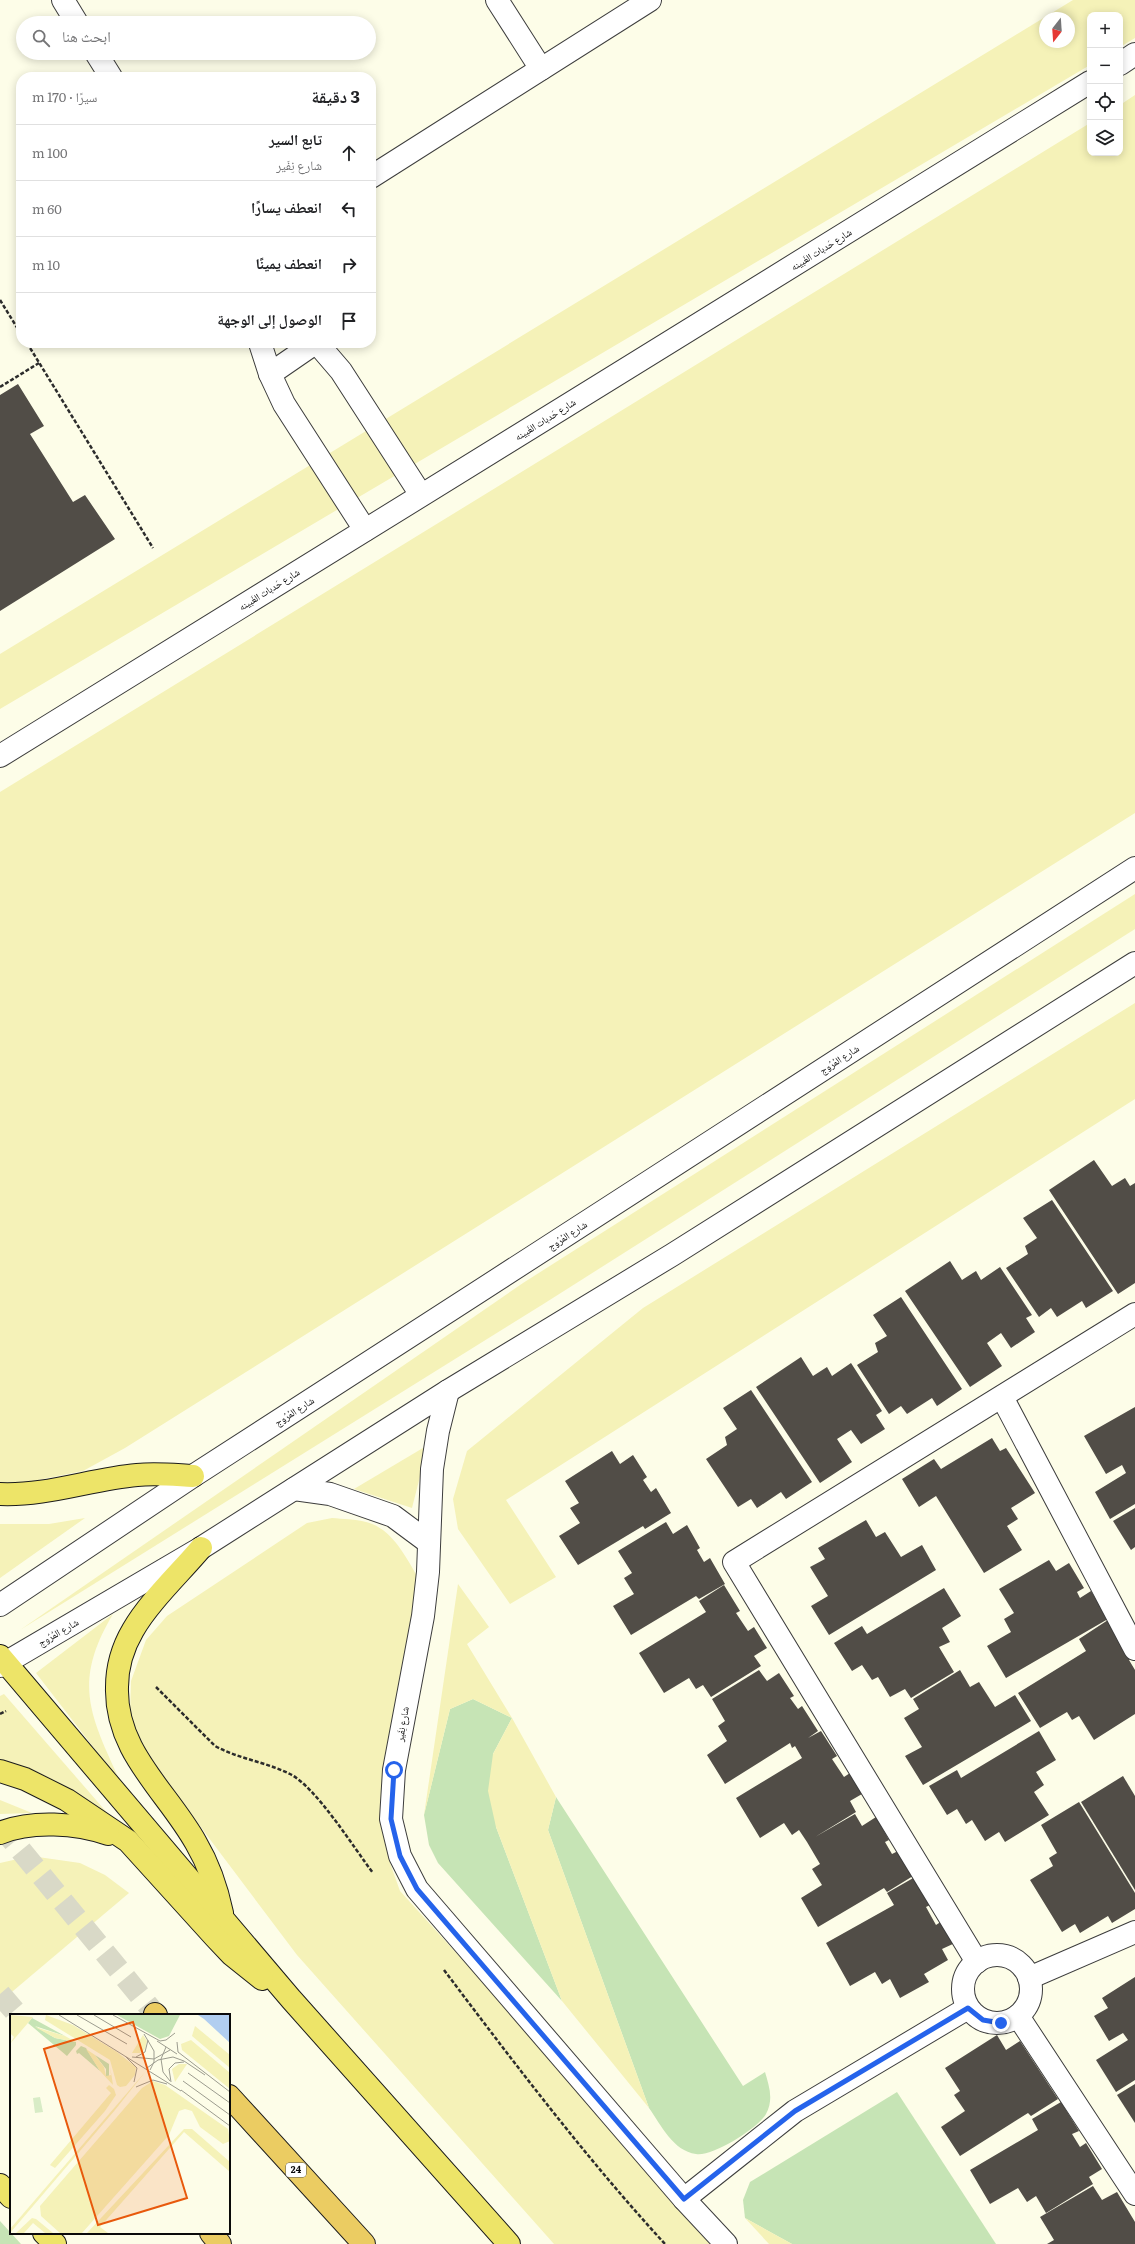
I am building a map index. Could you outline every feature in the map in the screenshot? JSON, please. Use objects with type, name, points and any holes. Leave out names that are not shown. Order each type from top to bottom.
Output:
[{"type":"highway","name":"24","points":[[230,2097],[364,2244]]},
{"type":"highway","points":[[212,2234],[220,2244]]},
{"type":"main road","points":[[0,1494],[24,1495],[137,1474],[193,1476]]},
{"type":"main road","points":[[201,1548],[134,1629],[120,1661],[116,1698],[121,1724],[134,1755],[195,1841],[205,1859],[219,1898],[223,1918]]},
{"type":"main road","points":[[1,1663],[223,1918],[290,1999],[509,2244]]},
{"type":"main road","points":[[0,1771],[25,1780],[67,1800],[128,1841],[232,1955],[251,1971],[290,1999]]},
{"type":"main road","points":[[0,1833],[45,1824],[87,1827],[128,1841]]},
{"type":"main road","points":[[0,2185],[10,2196]]},
{"type":"main road","points":[[45,2234],[55,2244]]},
{"type":"street","points":[[63,0],[73,16]]},
{"type":"street","points":[[497,0],[541,69]]},
{"type":"street","points":[[376,174],[650,0]]},
{"type":"street","points":[[1123,62],[1135,54]]},
{"type":"street","points":[[100,60],[108,72]]},
{"type":"street","name":"شارع حَدبات الغَبينه","points":[[0,756],[1087,84]]},
{"type":"street","points":[[262,348],[270,374],[284,404],[364,530]]},
{"type":"street","points":[[270,374],[309,348]]},
{"type":"street","points":[[321,348],[341,370],[421,495]]},
{"type":"street","name":"شارع المُرُوج","points":[[0,1605],[193,1476],[1135,868]]},
{"type":"street","name":"شارع المُرُوج","points":[[1,1663],[201,1548],[448,1391],[672,1255],[1135,963]]},
{"type":"street","points":[[977,1962],[734,1562],[1135,1314]]},
{"type":"street","name":"شارع نِفَير","points":[[448,1391],[438,1431],[434,1462],[428,1542],[428,1572],[423,1616],[394,1770],[391,1819],[400,1856],[417,1889],[684,2199],[726,2244]]},
{"type":"street","points":[[1002,1396],[1135,1649]]},
{"type":"street","points":[[294,1489],[330,1494],[393,1516],[428,1542]]},
{"type":"street","points":[[1029,1978],[1135,1932]]},
{"type":"street","points":[[996,1955],[1007,1957],[1025,1969],[1029,1978],[1031,1988],[1030,1999],[1018,2016],[1001,2023],[992,2022],[975,2015],[968,2008],[963,1988],[969,1970],[977,1962],[996,1955]]},
{"type":"street","points":[[684,2199],[795,2111],[968,2008]]},
{"type":"street","points":[[1018,2016],[1135,2194]]},
{"type":"path","points":[[0,300],[16,326]]},
{"type":"path","points":[[30,348],[153,548]]},
{"type":"path","points":[[0,387],[39,363]]},
{"type":"path","points":[[156,1687],[215,1746],[227,1752],[282,1771],[300,1780],[313,1793],[374,1875]]},
{"type":"path","points":[[439,1963],[513,2062],[575,2139],[665,2244]]},
{"type":"green space","points":[[473,1699],[512,1718],[493,1754],[496,1827],[562,2001],[438,1863],[429,1845],[424,1815],[450,1709]]},
{"type":"green space","points":[[556,1797],[743,2086],[765,2072],[770,2098],[770,2103],[766,2114],[762,2120],[745,2133],[724,2146],[704,2154],[688,2152],[674,2143],[649,2108],[548,1830]]},
{"type":"green space","points":[[897,2092],[996,2244],[792,2244],[745,2218],[743,2200],[750,2182]]},
{"type":"green space","points":[[0,2221],[10,2232],[10,2234],[12,2234],[21,2244],[0,2244]]},
{"type":"sand","points":[[1073,0],[1135,0],[1135,38],[1123,45],[1123,12],[1087,12],[1087,67],[0,709],[0,654],[1039,21],[1039,48],[1075,48],[1075,12],[1053,12]]},
{"type":"sand","points":[[1135,95],[1135,813],[125,1448],[83,1471],[23,1483],[0,1484],[0,792],[1087,125],[1087,156],[1123,156],[1123,103]]},
{"type":"sand","points":[[1135,894],[1135,929],[545,1303],[20,1630],[523,1283]]},
{"type":"sand","points":[[1135,1003],[1135,1099],[506,1500],[556,1577],[510,1604],[458,1529],[453,1499],[467,1451],[643,1308]]},
{"type":"sand","points":[[428,1445],[412,1508],[354,1489]]},
{"type":"sand","points":[[85,1518],[0,1578],[0,1524],[49,1524]]},
{"type":"sand","points":[[332,1518],[362,1521],[375,1525],[383,1530],[402,1551],[417,1576],[386,1833],[390,1863],[400,1891],[720,2244],[554,2244],[297,1955],[160,1773],[140,1743],[130,1714],[131,1681],[146,1640],[167,1616],[307,1523]]},
{"type":"sand","points":[[458,1584],[489,1627],[467,1644],[512,1718],[473,1699],[450,1709],[424,1815]]},
{"type":"sand","points":[[113,1614],[100,1638],[89,1680],[90,1699],[94,1718],[101,1738],[121,1783],[36,1673]]},
{"type":"sand","points":[[4,1694],[109,1815],[0,1768],[0,1696]]},
{"type":"sand","points":[[512,1718],[556,1797],[548,1830],[649,2108],[562,2001],[496,1827],[488,1791],[493,1754]]},
{"type":"sand","points":[[0,1800],[32,1813],[0,1814]]},
{"type":"sand","points":[[31,1856],[80,1863],[105,1875],[129,1893],[0,2002],[0,1863]]},
{"type":"sand","points":[[745,2218],[792,2244],[769,2244]]},
{"type":"building","points":[[18,384],[44,426],[30,434],[73,502],[85,495],[115,539],[0,611],[0,395]]},
{"type":"building","points":[[1094,1160],[1112,1186],[1125,1178],[1130,1186],[1135,1183],[1135,1283],[1118,1294],[1049,1190]]},
{"type":"building","points":[[1052,1200],[1113,1291],[1086,1308],[1082,1301],[1057,1317],[1051,1308],[1039,1317],[1006,1268],[1028,1254],[1025,1246],[1037,1238],[1023,1218]]},
{"type":"building","points":[[950,1261],[962,1280],[976,1271],[981,1280],[1000,1267],[1032,1315],[1026,1318],[1035,1332],[1011,1348],[1001,1333],[987,1343],[1002,1366],[970,1387],[905,1291]]},
{"type":"building","points":[[901,1297],[962,1389],[937,1406],[932,1398],[907,1414],[901,1406],[889,1414],[857,1365],[878,1352],[875,1343],[887,1336],[873,1315]]},
{"type":"building","points":[[801,1357],[813,1376],[827,1367],[832,1376],[851,1363],[882,1411],[876,1415],[885,1429],[861,1444],[851,1430],[837,1439],[852,1462],[820,1483],[756,1387]]},
{"type":"building","points":[[751,1390],[812,1482],[786,1499],[781,1492],[757,1508],[751,1499],[738,1507],[706,1459],[727,1445],[725,1437],[737,1429],[723,1408]]},
{"type":"building","points":[[1135,1407],[1135,1504],[1110,1519],[1095,1492],[1126,1473],[1122,1465],[1106,1474],[1084,1436]]},
{"type":"building","points":[[992,1438],[1000,1451],[1006,1448],[1035,1493],[1011,1508],[1018,1519],[1007,1526],[1022,1550],[984,1573],[936,1496],[919,1507],[902,1479],[934,1459],[941,1469]]},
{"type":"building","points":[[612,1451],[620,1464],[633,1455],[647,1477],[643,1480],[651,1492],[656,1488],[671,1513],[645,1529],[643,1526],[578,1565],[559,1536],[580,1523],[570,1508],[579,1503],[565,1481]]},
{"type":"building","points":[[1135,1508],[1135,1547],[1131,1550],[1113,1521]]},
{"type":"building","points":[[866,1520],[876,1537],[885,1532],[901,1557],[922,1545],[936,1570],[829,1635],[811,1606],[828,1596],[810,1567],[825,1559],[818,1548]]},
{"type":"building","points":[[666,1522],[673,1534],[687,1525],[700,1548],[697,1550],[704,1562],[710,1558],[725,1584],[699,1599],[696,1596],[631,1635],[613,1606],[634,1594],[624,1578],[632,1573],[618,1551]]},
{"type":"building","points":[[1049,1560],[1056,1571],[1069,1563],[1084,1588],[1077,1592],[1080,1598],[1091,1591],[1108,1619],[1006,1678],[987,1646],[1011,1632],[1004,1619],[1014,1613],[999,1589]]},
{"type":"building","points":[[724,1585],[740,1611],[736,1613],[748,1631],[754,1627],[767,1648],[754,1656],[761,1666],[711,1697],[703,1685],[696,1689],[689,1678],[664,1693],[639,1653],[706,1612],[699,1601]]},
{"type":"building","points":[[944,1588],[961,1616],[942,1628],[950,1642],[939,1647],[954,1672],[911,1698],[905,1689],[890,1697],[878,1677],[872,1680],[862,1665],[852,1671],[834,1643],[862,1626],[867,1634]]},
{"type":"building","points":[[1108,1620],[1132,1658],[1129,1660],[1135,1670],[1135,1714],[1094,1740],[1079,1716],[1072,1720],[1067,1712],[1040,1728],[1018,1693],[1086,1651],[1079,1639]]},
{"type":"building","points":[[759,1670],[767,1681],[779,1673],[794,1696],[790,1698],[798,1709],[802,1706],[818,1731],[808,1738],[821,1731],[837,1756],[832,1759],[844,1777],[850,1773],[862,1794],[850,1801],[856,1812],[815,1837],[855,1814],[862,1826],[876,1817],[889,1840],[885,1842],[892,1854],[898,1851],[913,1876],[887,1892],[884,1888],[818,1927],[801,1898],[822,1885],[812,1869],[820,1864],[807,1842],[799,1830],[792,1835],[784,1823],[760,1838],[736,1798],[802,1758],[795,1746],[792,1748],[790,1743],[725,1784],[707,1755],[727,1741],[718,1726],[725,1721],[712,1699]]},
{"type":"building","points":[[960,1670],[970,1687],[979,1682],[995,1707],[1015,1695],[1031,1721],[923,1785],[905,1756],[922,1747],[904,1718],[919,1709],[913,1699]]},
{"type":"building","points":[[1039,1731],[1056,1760],[1036,1772],[1044,1785],[1034,1792],[1049,1815],[1005,1842],[999,1832],[985,1841],[972,1820],[966,1824],[957,1809],[947,1815],[929,1786],[957,1770],[961,1778]]},
{"type":"building","points":[[1123,1776],[1135,1796],[1135,1890],[1081,1802]]},
{"type":"building","points":[[1079,1802],[1135,1893],[1135,1909],[1112,1923],[1108,1916],[1080,1933],[1075,1924],[1062,1932],[1030,1880],[1053,1866],[1049,1858],[1057,1853],[1041,1825]]},
{"type":"building","points":[[915,1877],[930,1905],[926,1907],[936,1925],[942,1921],[955,1943],[942,1949],[948,1960],[924,1974],[929,1982],[900,1998],[890,1979],[882,1984],[875,1972],[850,1986],[826,1943],[894,1905],[887,1893]]},
{"type":"building","points":[[1135,1977],[1135,2080],[1116,2092],[1096,2060],[1128,2040],[1123,2033],[1109,2041],[1094,2016],[1108,2008],[1102,1998]]},
{"type":"building","points":[[997,2035],[1006,2050],[1020,2041],[1058,2099],[1031,2116],[1028,2113],[960,2156],[941,2127],[965,2111],[954,2095],[960,2091],[945,2068]]},
{"type":"building","points":[[1135,2084],[1135,2123],[1117,2095]]},
{"type":"building","points":[[1061,2102],[1079,2131],[1072,2134],[1080,2147],[1086,2143],[1102,2169],[1089,2177],[1093,2184],[1046,2213],[1036,2196],[1027,2202],[1018,2188],[990,2204],[970,2170],[1038,2130],[1032,2119]]},
{"type":"building","points":[[1093,2186],[1102,2200],[1117,2192],[1135,2222],[1135,2244],[1047,2244],[1054,2240],[1040,2217]]},
{"type":"tunnel","points":[[0,1825],[155,2014]]},
{"type":"tunnel","points":[[0,1994],[17,2014]]},
{"type":"route","points":[[394,1770],[391,1819],[400,1856],[417,1889],[446,1920],[684,2199],[795,2111],[968,2008],[983,2020],[1001,2023]]}]
